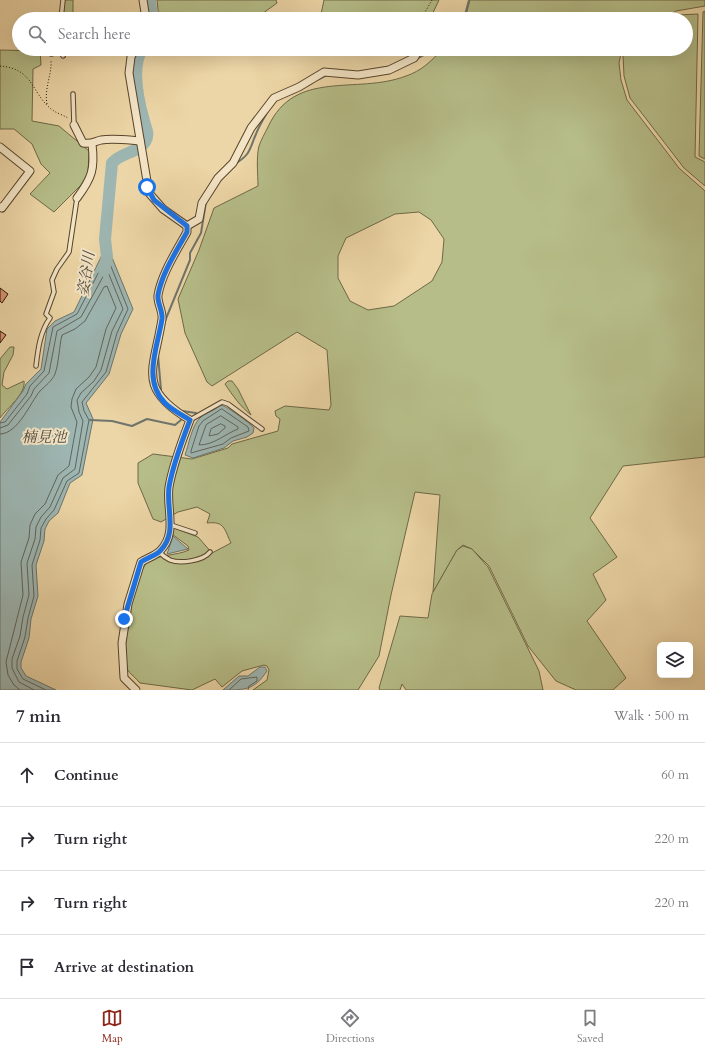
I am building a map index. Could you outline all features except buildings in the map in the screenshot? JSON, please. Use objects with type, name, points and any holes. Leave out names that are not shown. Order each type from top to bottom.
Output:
[{"type":"street","points":[[143,0],[145,12]]},
{"type":"street","points":[[132,56],[129,73],[149,193],[163,209],[187,226]]},
{"type":"street","points":[[187,226],[199,219],[202,203],[218,178],[233,163],[251,128],[274,98],[299,87],[324,72],[358,75],[388,70],[415,56]]},
{"type":"street","points":[[74,126],[80,140],[83,143],[92,144],[101,140],[140,142]]},
{"type":"street","points":[[77,198],[90,180],[94,164],[92,144]]},
{"type":"street","points":[[0,147],[30,171],[2,208],[0,207]]},
{"type":"street","points":[[136,690],[127,683],[123,673],[121,652],[124,619],[141,562],[159,552],[167,540],[171,526],[169,488],[172,472],[190,420],[165,403],[157,392],[154,385],[153,357],[163,317],[157,297],[163,277],[187,232],[187,226]]},
{"type":"lane","points":[[62,12],[63,0]]},
{"type":"lane","points":[[73,94],[74,126]]},
{"type":"lane","points":[[36,366],[38,347],[44,326],[50,318],[46,314],[54,292],[52,280],[56,269],[69,252],[72,241],[77,198]]},
{"type":"lane","points":[[190,420],[222,402],[228,404],[262,429]]},
{"type":"lane","points":[[171,526],[195,533]]},
{"type":"lane","points":[[159,552],[168,559],[187,562],[207,556],[210,552]]},
{"type":"path","points":[[425,12],[432,0]]},
{"type":"path","points":[[47,104],[46,87],[51,71],[51,56]]},
{"type":"path","points":[[0,66],[10,67],[21,71],[47,104],[55,111],[67,117],[74,126]]},
{"type":"green space","points":[[64,0],[73,0],[73,12],[63,12]]},
{"type":"green space","points":[[157,0],[276,0],[277,3],[265,12],[158,12]]},
{"type":"green space","points":[[324,0],[439,0],[433,12],[321,12]]},
{"type":"green space","points":[[470,0],[705,0],[705,6],[674,12],[467,12]]},
{"type":"green space","points":[[705,11],[705,159],[699,156],[703,12]]},
{"type":"green space","points":[[693,14],[698,14],[695,157],[705,162],[705,186],[684,168],[630,98],[624,76],[623,56],[693,56]]},
{"type":"green space","points":[[0,50],[12,50],[12,56],[40,56],[41,65],[33,69],[32,121],[59,126],[89,151],[88,173],[81,185],[54,212],[30,194],[50,173],[41,164],[32,144],[14,129],[0,129]]},
{"type":"green space","points":[[435,56],[620,56],[619,63],[621,80],[627,100],[679,168],[705,191],[705,457],[623,466],[590,518],[617,557],[593,574],[606,600],[587,621],[626,678],[613,690],[576,690],[556,681],[528,646],[489,566],[472,549],[463,545],[457,550],[433,592],[440,495],[415,492],[391,595],[379,656],[358,690],[253,690],[267,680],[269,670],[267,666],[264,665],[242,671],[222,687],[215,679],[192,690],[140,683],[127,669],[125,647],[133,596],[143,569],[152,559],[189,550],[188,546],[172,534],[174,528],[198,537],[212,553],[231,543],[223,527],[217,523],[207,523],[210,514],[197,507],[178,512],[161,522],[153,519],[138,483],[138,463],[153,454],[192,459],[228,448],[232,444],[278,431],[280,419],[276,416],[275,411],[285,406],[329,410],[331,405],[327,350],[297,332],[212,386],[207,382],[185,333],[178,299],[199,250],[214,208],[258,186],[257,166],[260,144],[268,127],[280,109],[294,97],[311,90],[329,86],[368,84],[406,76],[430,61]],"holes":[[[419,212],[431,220],[444,239],[442,262],[432,281],[394,306],[368,310],[350,301],[338,278],[338,256],[346,238],[395,214]]]},
{"type":"green space","points":[[10,347],[14,347],[13,355],[4,372],[2,385],[7,389],[24,381],[24,386],[19,396],[0,418],[0,359]]},
{"type":"green space","points":[[228,381],[232,381],[238,389],[251,415],[234,397],[225,384]]},
{"type":"green space","points":[[463,546],[472,549],[488,567],[539,671],[543,690],[406,690],[402,684],[400,690],[380,690],[379,688],[400,616],[428,618],[432,594],[457,550]]},
{"type":"water","name":"楠見池","points":[[102,255],[111,255],[133,309],[121,334],[109,374],[86,403],[93,419],[82,475],[70,483],[58,513],[49,521],[45,529],[44,541],[36,565],[38,596],[31,619],[29,638],[21,662],[21,668],[26,676],[56,690],[0,690],[0,422],[23,391],[26,384],[41,369],[47,329],[55,321],[74,312]]},
{"type":"water","points":[[220,405],[243,418],[254,428],[253,433],[247,437],[233,441],[224,448],[193,458],[185,455],[195,424],[203,415]]},
{"type":"water","points":[[173,536],[188,549],[167,554]]},
{"type":"water","points":[[260,667],[265,667],[267,671],[258,682],[249,688],[223,690],[239,676],[248,676]]},
{"type":"waterway","name":"姿谷川","points":[[150,0],[151,12]]},
{"type":"waterway","points":[[466,12],[469,0]]},
{"type":"waterway","name":"姿谷川","points":[[104,271],[107,257],[105,239],[112,163],[116,159],[142,146],[147,136],[140,104],[136,75],[139,56]]},
{"type":"waterway","points":[[416,59],[422,56]]},
{"type":"waterway","points":[[317,80],[327,75]]},
{"type":"waterway","points":[[291,94],[312,83]]},
{"type":"waterway","points":[[235,164],[249,151],[268,111]]},
{"type":"waterway","points":[[165,321],[190,260],[190,253],[201,233],[206,202]]},
{"type":"waterway","points":[[158,355],[161,390]]},
{"type":"waterway","points":[[182,411],[196,413]]},
{"type":"waterway","points":[[90,420],[112,421],[132,426],[147,419],[175,425],[181,420]]},
{"type":"route","points":[[124,619],[141,562],[159,552],[169,535],[171,520],[169,488],[172,472],[190,420],[165,403],[157,392],[154,385],[153,357],[163,317],[157,297],[166,272],[187,232],[187,226],[185,223],[163,209],[154,200],[147,187]]}]
